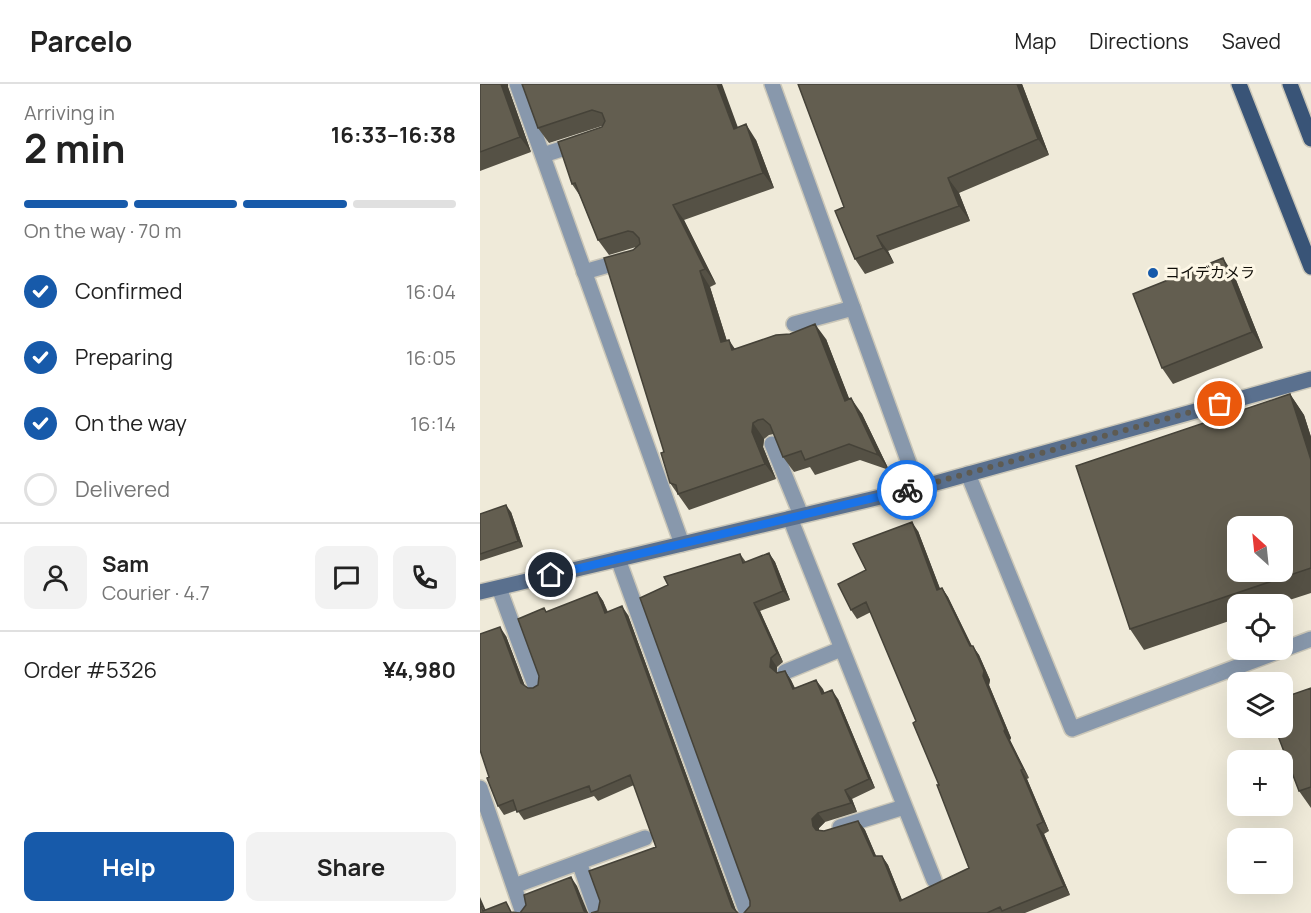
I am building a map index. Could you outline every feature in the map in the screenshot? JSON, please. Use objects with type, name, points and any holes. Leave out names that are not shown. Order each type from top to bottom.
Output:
[{"type":"main road","points":[[1239,84],[1311,267]]},
{"type":"main road","points":[[1290,84],[1311,139]]},
{"type":"street","points":[[517,84],[682,544]]},
{"type":"street","points":[[772,84],[918,488]]},
{"type":"street","points":[[543,155],[596,138]]},
{"type":"street","points":[[584,272],[641,256]]},
{"type":"street","points":[[794,324],[853,308]]},
{"type":"street","points":[[480,592],[918,488],[1311,378]]},
{"type":"street","points":[[772,444],[842,649],[934,880]]},
{"type":"street","points":[[968,474],[1072,729],[1311,639]]},
{"type":"street","points":[[618,559],[747,913]]},
{"type":"street","points":[[499,588],[536,688]]},
{"type":"street","points":[[785,672],[842,649]]},
{"type":"street","points":[[480,788],[523,913]]},
{"type":"street","points":[[828,831],[904,807]]},
{"type":"street","points":[[514,886],[645,838]]},
{"type":"street","points":[[579,862],[597,913]]},
{"type":"building","points":[[480,84],[501,84],[520,137],[480,152]]},
{"type":"building","points":[[522,84],[717,84],[734,129],[746,124],[763,173],[673,205],[705,269],[700,271],[721,342],[729,340],[732,350],[776,335],[790,334],[815,324],[845,401],[851,398],[878,455],[849,444],[805,460],[801,451],[783,457],[770,425],[763,419],[753,423],[752,432],[765,464],[678,494],[676,485],[670,483],[661,453],[664,452],[604,258],[633,250],[640,244],[639,238],[633,232],[628,231],[598,240],[575,183],[572,184],[558,142],[602,127],[605,121],[602,113],[592,110],[538,128]]},
{"type":"building","points":[[798,84],[1017,84],[1038,139],[948,178],[959,206],[877,236],[883,248],[855,259],[835,211],[844,207]]},
{"type":"building","points":[[1223,258],[1252,332],[1162,368],[1133,294]]},
{"type":"building","points":[[1290,394],[1311,460],[1311,568],[1293,574],[1293,516],[1227,516],[1227,582],[1269,582],[1234,594],[1227,594],[1227,596],[1130,629],[1076,466]]},
{"type":"building","points":[[506,505],[518,541],[480,554],[480,514]]},
{"type":"building","points":[[912,522],[937,590],[942,588],[984,671],[983,676],[1004,731],[1023,769],[1021,770],[1043,822],[1037,825],[1064,886],[1002,911],[1000,907],[987,913],[744,913],[750,906],[750,901],[640,598],[668,585],[664,577],[740,554],[743,563],[769,553],[783,591],[754,603],[777,653],[771,658],[770,667],[777,673],[785,671],[793,689],[816,680],[822,694],[832,690],[869,779],[845,790],[851,803],[818,813],[812,819],[813,826],[816,830],[824,831],[858,821],[874,856],[882,856],[900,901],[969,868],[937,785],[939,785],[913,723],[916,721],[866,602],[851,610],[838,584],[866,570],[853,544]]},
{"type":"building","points":[[597,592],[605,613],[622,606],[732,907],[738,913],[591,913],[598,911],[600,901],[589,871],[656,847],[630,775],[591,792],[589,786],[517,812],[513,800],[498,806],[487,778],[489,777],[480,750],[480,634],[500,627],[521,683],[528,688],[533,688],[538,685],[539,676],[518,619],[544,608],[546,612]]},
{"type":"building","points":[[1311,688],[1311,787],[1299,791],[1293,775],[1293,750],[1283,750],[1279,738],[1293,738],[1293,694]]},
{"type":"building","points":[[571,877],[584,911],[588,913],[520,913],[526,905],[524,895]]},
{"type":"building","points":[[506,902],[511,912],[520,913],[480,913],[480,903],[483,911]]},
{"type":"way so far","points":[[907,490],[1220,404]]},
{"type":"place","name":"コイデカメラ","points":[[1153,273]]},
{"type":"route","points":[[551,575],[907,490]]}]
